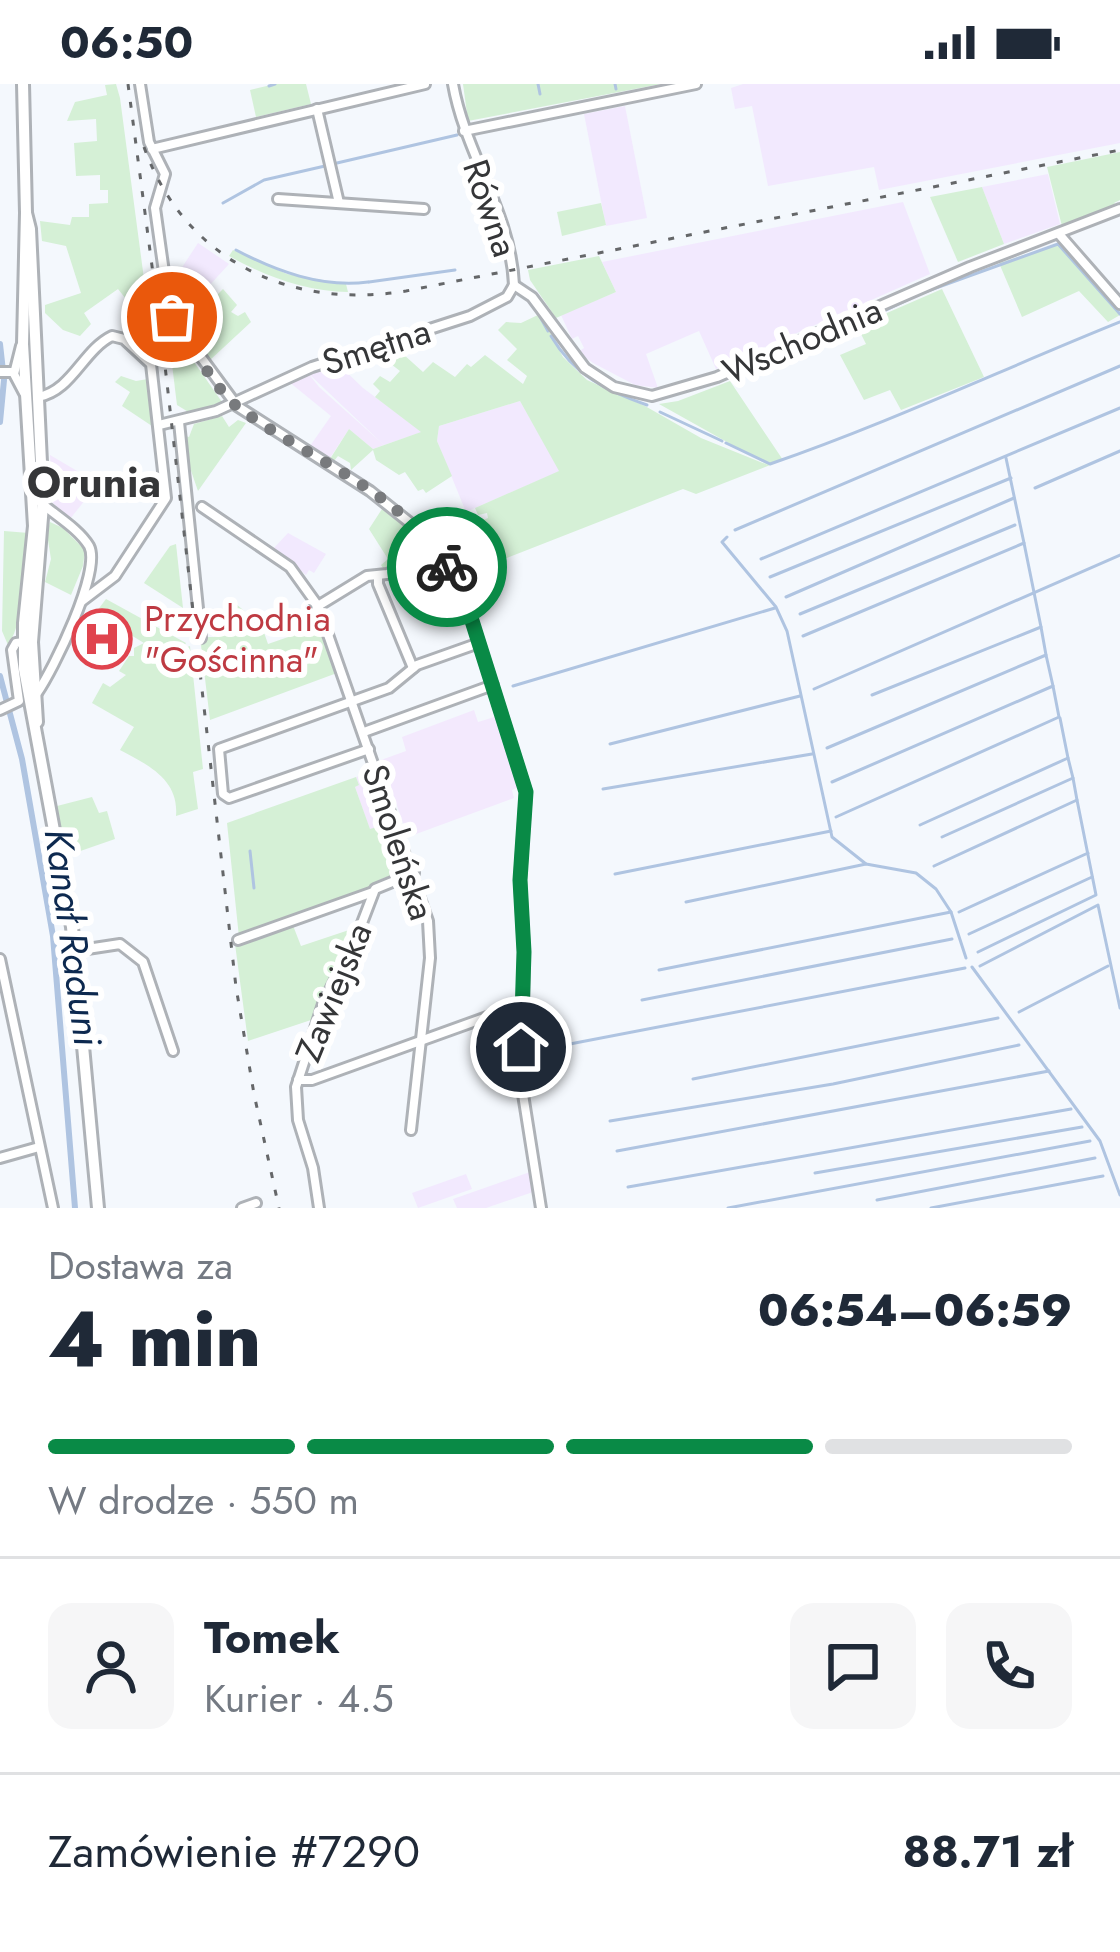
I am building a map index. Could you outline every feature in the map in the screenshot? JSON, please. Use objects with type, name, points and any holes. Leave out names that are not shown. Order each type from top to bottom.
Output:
[{"type":"main road","points":[[19,84],[26,213],[23,344],[46,513],[28,642],[33,689]]},
{"type":"main road","points":[[26,213],[30,229],[32,395],[27,409],[33,545],[28,642],[74,951],[98,1208]]},
{"type":"street","points":[[140,84],[152,148],[165,174],[156,194],[169,313],[233,403],[397,510],[439,554],[461,591],[526,792],[520,880],[522,1088],[541,1208]]},
{"type":"street","points":[[152,148],[425,84]]},
{"type":"street","name":"Równa","points":[[453,84],[464,131],[490,186],[514,285]]},
{"type":"street","name":"Równa","points":[[464,131],[696,84]]},
{"type":"street","points":[[317,109],[339,203]]},
{"type":"street","points":[[278,199],[424,209]]},
{"type":"street","name":"Wschodnia","points":[[514,285],[532,297],[585,368],[614,386],[652,397],[717,376],[970,267],[1120,209]]},
{"type":"street","points":[[1060,234],[1120,304]]},
{"type":"street","name":"Smętna","points":[[159,425],[233,403],[313,367],[482,311],[507,297],[514,285]]},
{"type":"street","points":[[23,344],[8,372],[32,395],[56,392],[103,340],[119,337],[150,362],[166,498],[121,568],[82,601]]},
{"type":"street","points":[[179,422],[201,638]]},
{"type":"street","points":[[32,496],[89,547],[90,572],[82,601],[52,663],[33,689]]},
{"type":"street","name":"Smoleńska","points":[[202,507],[290,567],[318,606],[414,873],[430,946],[411,1130]]},
{"type":"street","points":[[318,606],[367,576],[439,554]]},
{"type":"street","points":[[90,572],[105,586]]},
{"type":"street","points":[[378,575],[413,668]]},
{"type":"street","points":[[1,709],[20,697],[12,650],[16,643],[28,642]]},
{"type":"street","points":[[370,749],[226,798],[218,750],[393,686],[413,668],[479,643]]},
{"type":"street","points":[[33,662],[52,663]]},
{"type":"street","points":[[364,733],[493,685]]},
{"type":"street","name":"Zawiejska","points":[[319,1208],[297,1111],[298,1080],[322,1004],[374,892],[380,884],[414,873]]},
{"type":"street","points":[[238,940],[374,892]]},
{"type":"street","points":[[74,951],[120,944],[143,962],[173,1051]]},
{"type":"street","points":[[0,959],[53,1208]]},
{"type":"street","points":[[298,1080],[310,1081],[523,1004]]},
{"type":"street","points":[[0,1158],[39,1147]]},
{"type":"street","points":[[242,1208],[256,1204]]},
{"type":"shaded area","points":[[743,84],[1120,84],[1120,143],[879,190],[874,167],[768,186],[752,106],[735,109],[731,88]]},
{"type":"shaded area","points":[[625,106],[647,218],[606,226],[584,114]]},
{"type":"shaded area","points":[[1048,174],[1060,224],[1004,244],[982,187]]},
{"type":"shaded area","points":[[903,202],[930,274],[716,369],[699,331],[646,354],[658,388],[635,385],[578,352],[584,348],[578,336],[572,339],[561,315],[616,292],[602,262]]},
{"type":"shaded area","points":[[198,243],[229,264],[207,288],[181,269]]},
{"type":"shaded area","points":[[337,363],[422,432],[384,445],[308,373]]},
{"type":"shaded area","points":[[308,373],[384,445],[373,449],[349,429],[330,458],[310,446],[331,416],[288,381]]},
{"type":"shaded area","points":[[520,401],[560,471],[466,512],[437,441],[439,426]]},
{"type":"shaded area","points":[[50,455],[84,475],[77,487],[89,495],[70,519],[52,502]]},
{"type":"shaded area","points":[[288,533],[326,554],[314,573],[309,570],[306,575],[274,548]]},
{"type":"shaded area","points":[[474,710],[478,722],[501,715],[521,786],[512,790],[514,798],[408,837],[381,760],[406,751],[402,737]]},
{"type":"shaded area","points":[[372,772],[390,821],[370,830],[355,787],[359,785],[356,777]]},
{"type":"shaded area","points":[[530,1172],[533,1192],[486,1208],[457,1208],[453,1199]]},
{"type":"shaded area","points":[[466,1174],[472,1189],[418,1208],[412,1193]]},
{"type":"green space","points":[[116,84],[155,362],[126,333],[139,316],[118,289],[84,313],[91,324],[80,336],[63,330],[45,313],[45,305],[81,293],[66,246],[42,241],[40,221],[70,225],[72,217],[89,217],[89,204],[108,203],[108,190],[100,190],[100,175],[76,176],[74,143],[97,141],[96,119],[67,121],[75,102],[107,95],[105,85]]},
{"type":"green space","points":[[306,84],[311,104],[256,117],[250,90]]},
{"type":"green space","points":[[463,84],[661,84],[468,121]]},
{"type":"green space","points":[[1120,152],[1120,200],[1114,203],[1120,207],[1063,230],[1047,167]]},
{"type":"green space","points":[[982,187],[1004,244],[958,262],[930,197]]},
{"type":"green space","points":[[601,203],[606,225],[562,236],[557,212]]},
{"type":"green space","points":[[1058,244],[1120,315],[1108,322],[1079,291],[1022,317],[999,263]]},
{"type":"green space","points":[[233,250],[287,274],[346,284],[348,292],[301,286],[272,276],[229,256]]},
{"type":"green space","points":[[599,256],[616,292],[556,318],[528,270]]},
{"type":"green space","points":[[223,289],[237,305],[231,312],[238,316],[245,312],[251,322],[209,361],[196,343],[216,325],[203,309]]},
{"type":"green space","points":[[942,289],[984,377],[901,410],[890,390],[864,400],[840,355],[866,344],[857,326]]},
{"type":"green space","points":[[540,314],[563,357],[587,380],[701,438],[768,465],[659,404],[730,381],[783,460],[696,494],[683,489],[499,561],[481,521],[488,518],[487,513],[478,515],[475,508],[559,471],[520,401],[439,426],[437,441],[452,476],[426,493],[418,491],[405,472],[399,475],[376,460],[373,450],[351,470],[350,463],[338,456],[330,459],[349,429],[373,449],[421,432],[375,397],[380,391],[373,384],[380,376],[390,382],[400,371],[374,351],[393,345],[423,372],[433,362],[455,377],[485,355],[523,384],[527,376],[507,360],[517,349],[498,330],[506,322],[521,323]]},
{"type":"green space","points":[[168,332],[173,332],[222,402],[190,413],[177,405]]},
{"type":"green space","points":[[121,376],[148,379],[152,426],[122,406],[130,392],[115,382]]},
{"type":"green space","points":[[222,416],[229,427],[238,420],[246,423],[198,491],[184,461],[182,435],[189,437],[194,424]]},
{"type":"green space","points":[[382,509],[424,542],[427,554],[385,571],[381,565],[388,559],[369,529]]},
{"type":"green space","points":[[50,522],[85,550],[71,595],[45,582],[51,559]]},
{"type":"green space","points":[[4,531],[29,533],[21,607],[8,645],[2,631]]},
{"type":"green space","points":[[176,544],[183,608],[144,583]]},
{"type":"green space","points":[[106,599],[186,643],[182,649],[190,646],[203,769],[193,772],[198,809],[176,816],[168,784],[120,750],[134,727],[92,703],[103,683],[110,687],[126,675],[119,671],[134,656],[134,648],[144,643],[116,626],[111,632],[103,619],[91,619]]},
{"type":"green space","points":[[236,604],[259,618],[268,644],[320,626],[337,673],[210,720],[200,637],[214,637]]},
{"type":"green space","points":[[356,777],[370,829],[389,823],[405,870],[355,896],[239,937],[227,823]]},
{"type":"green space","points":[[92,797],[99,813],[107,811],[115,839],[66,856],[57,806]]},
{"type":"green space","points":[[292,923],[301,946],[358,927],[314,1019],[248,1041],[235,944]]},
{"type":"waterway","points":[[269,86],[275,84]]},
{"type":"waterway","points":[[538,84],[540,94]]},
{"type":"waterway","points":[[615,84],[616,89]]},
{"type":"waterway","points":[[337,163],[457,135]]},
{"type":"waterway","points":[[223,203],[264,180],[325,166]]},
{"type":"waterway","points":[[766,367],[922,293],[1058,244],[1120,314]]},
{"type":"waterway","points":[[236,250],[299,276],[368,282]]},
{"type":"waterway","points":[[369,282],[455,270]]},
{"type":"waterway","points":[[539,315],[548,331]]},
{"type":"waterway","points":[[726,443],[770,464],[1120,322]]},
{"type":"waterway","points":[[551,336],[592,380],[647,405]]},
{"type":"waterway","name":"Kanał Raduni","points":[[0,344],[4,380],[0,422]]},
{"type":"waterway","points":[[735,530],[1120,366]]},
{"type":"waterway","points":[[761,559],[1120,408]]},
{"type":"waterway","points":[[660,412],[722,441]]},
{"type":"waterway","points":[[1035,488],[1120,451]]},
{"type":"waterway","points":[[803,636],[1024,543],[1006,458]]},
{"type":"waterway","points":[[770,577],[1011,478]]},
{"type":"waterway","points":[[786,597],[1014,498]]},
{"type":"waterway","points":[[800,614],[1015,525]]},
{"type":"waterway","points":[[727,537],[722,542],[776,607],[787,631],[832,837],[866,864],[916,873],[936,889],[951,912],[966,958]]},
{"type":"waterway","points":[[872,695],[1041,627],[1024,543]]},
{"type":"waterway","points":[[814,689],[1120,555]]},
{"type":"waterway","points":[[513,686],[775,608]]},
{"type":"waterway","points":[[827,748],[1046,655],[1041,627]]},
{"type":"waterway","points":[[832,782],[1053,686],[1046,655]]},
{"type":"waterway","name":"Kanał Raduni","points":[[0,676],[22,759],[53,936],[75,1208]]},
{"type":"waterway","points":[[836,817],[1059,717],[1053,686]]},
{"type":"waterway","points":[[610,744],[800,696]]},
{"type":"waterway","points":[[920,825],[1068,758],[1060,718]]},
{"type":"waterway","points":[[603,789],[812,754]]},
{"type":"waterway","points":[[942,837],[1073,778],[1068,758]]},
{"type":"waterway","points":[[934,866],[1077,800],[1073,778]]},
{"type":"waterway","points":[[978,952],[1096,895],[1077,800]]},
{"type":"waterway","points":[[615,874],[831,831]]},
{"type":"waterway","points":[[250,851],[254,888]]},
{"type":"waterway","points":[[959,912],[1088,853]]},
{"type":"waterway","points":[[686,902],[866,864]]},
{"type":"waterway","points":[[969,934],[1092,877]]},
{"type":"waterway","points":[[980,966],[1098,905],[1120,1008]]},
{"type":"waterway","points":[[659,970],[951,912]]},
{"type":"waterway","points":[[642,1000],[952,939]]},
{"type":"waterway","points":[[1019,1012],[1108,966]]},
{"type":"waterway","points":[[972,967],[1100,1141],[1120,1195]]},
{"type":"waterway","points":[[549,1048],[965,968]]},
{"type":"waterway","points":[[693,1079],[998,1018]]},
{"type":"waterway","points":[[610,1121],[833,1084],[1019,1045]]},
{"type":"waterway","points":[[617,1151],[1049,1071]]},
{"type":"waterway","points":[[628,1187],[1071,1109]]},
{"type":"waterway","points":[[815,1173],[1082,1127]]},
{"type":"waterway","points":[[728,1208],[1090,1141]]},
{"type":"waterway","points":[[877,1200],[1095,1158]]},
{"type":"waterway","points":[[931,1208],[1103,1176]]},
{"type":"railway","points":[[128,84],[236,987],[279,1208]]},
{"type":"railway","points":[[144,147],[162,187],[214,248],[283,284],[322,293],[363,295],[406,291],[1120,150]]},
{"type":"way so far","points":[[172,317],[233,403],[397,510],[428,539],[447,567]]},
{"type":"place","name":"Przychodnia \"Gościnna\"","points":[[102,639]]},
{"type":"district","name":"Orunia","points":[[94,482]]},
{"type":"route","points":[[447,567],[467,605],[526,792],[520,880],[521,1047]]}]
